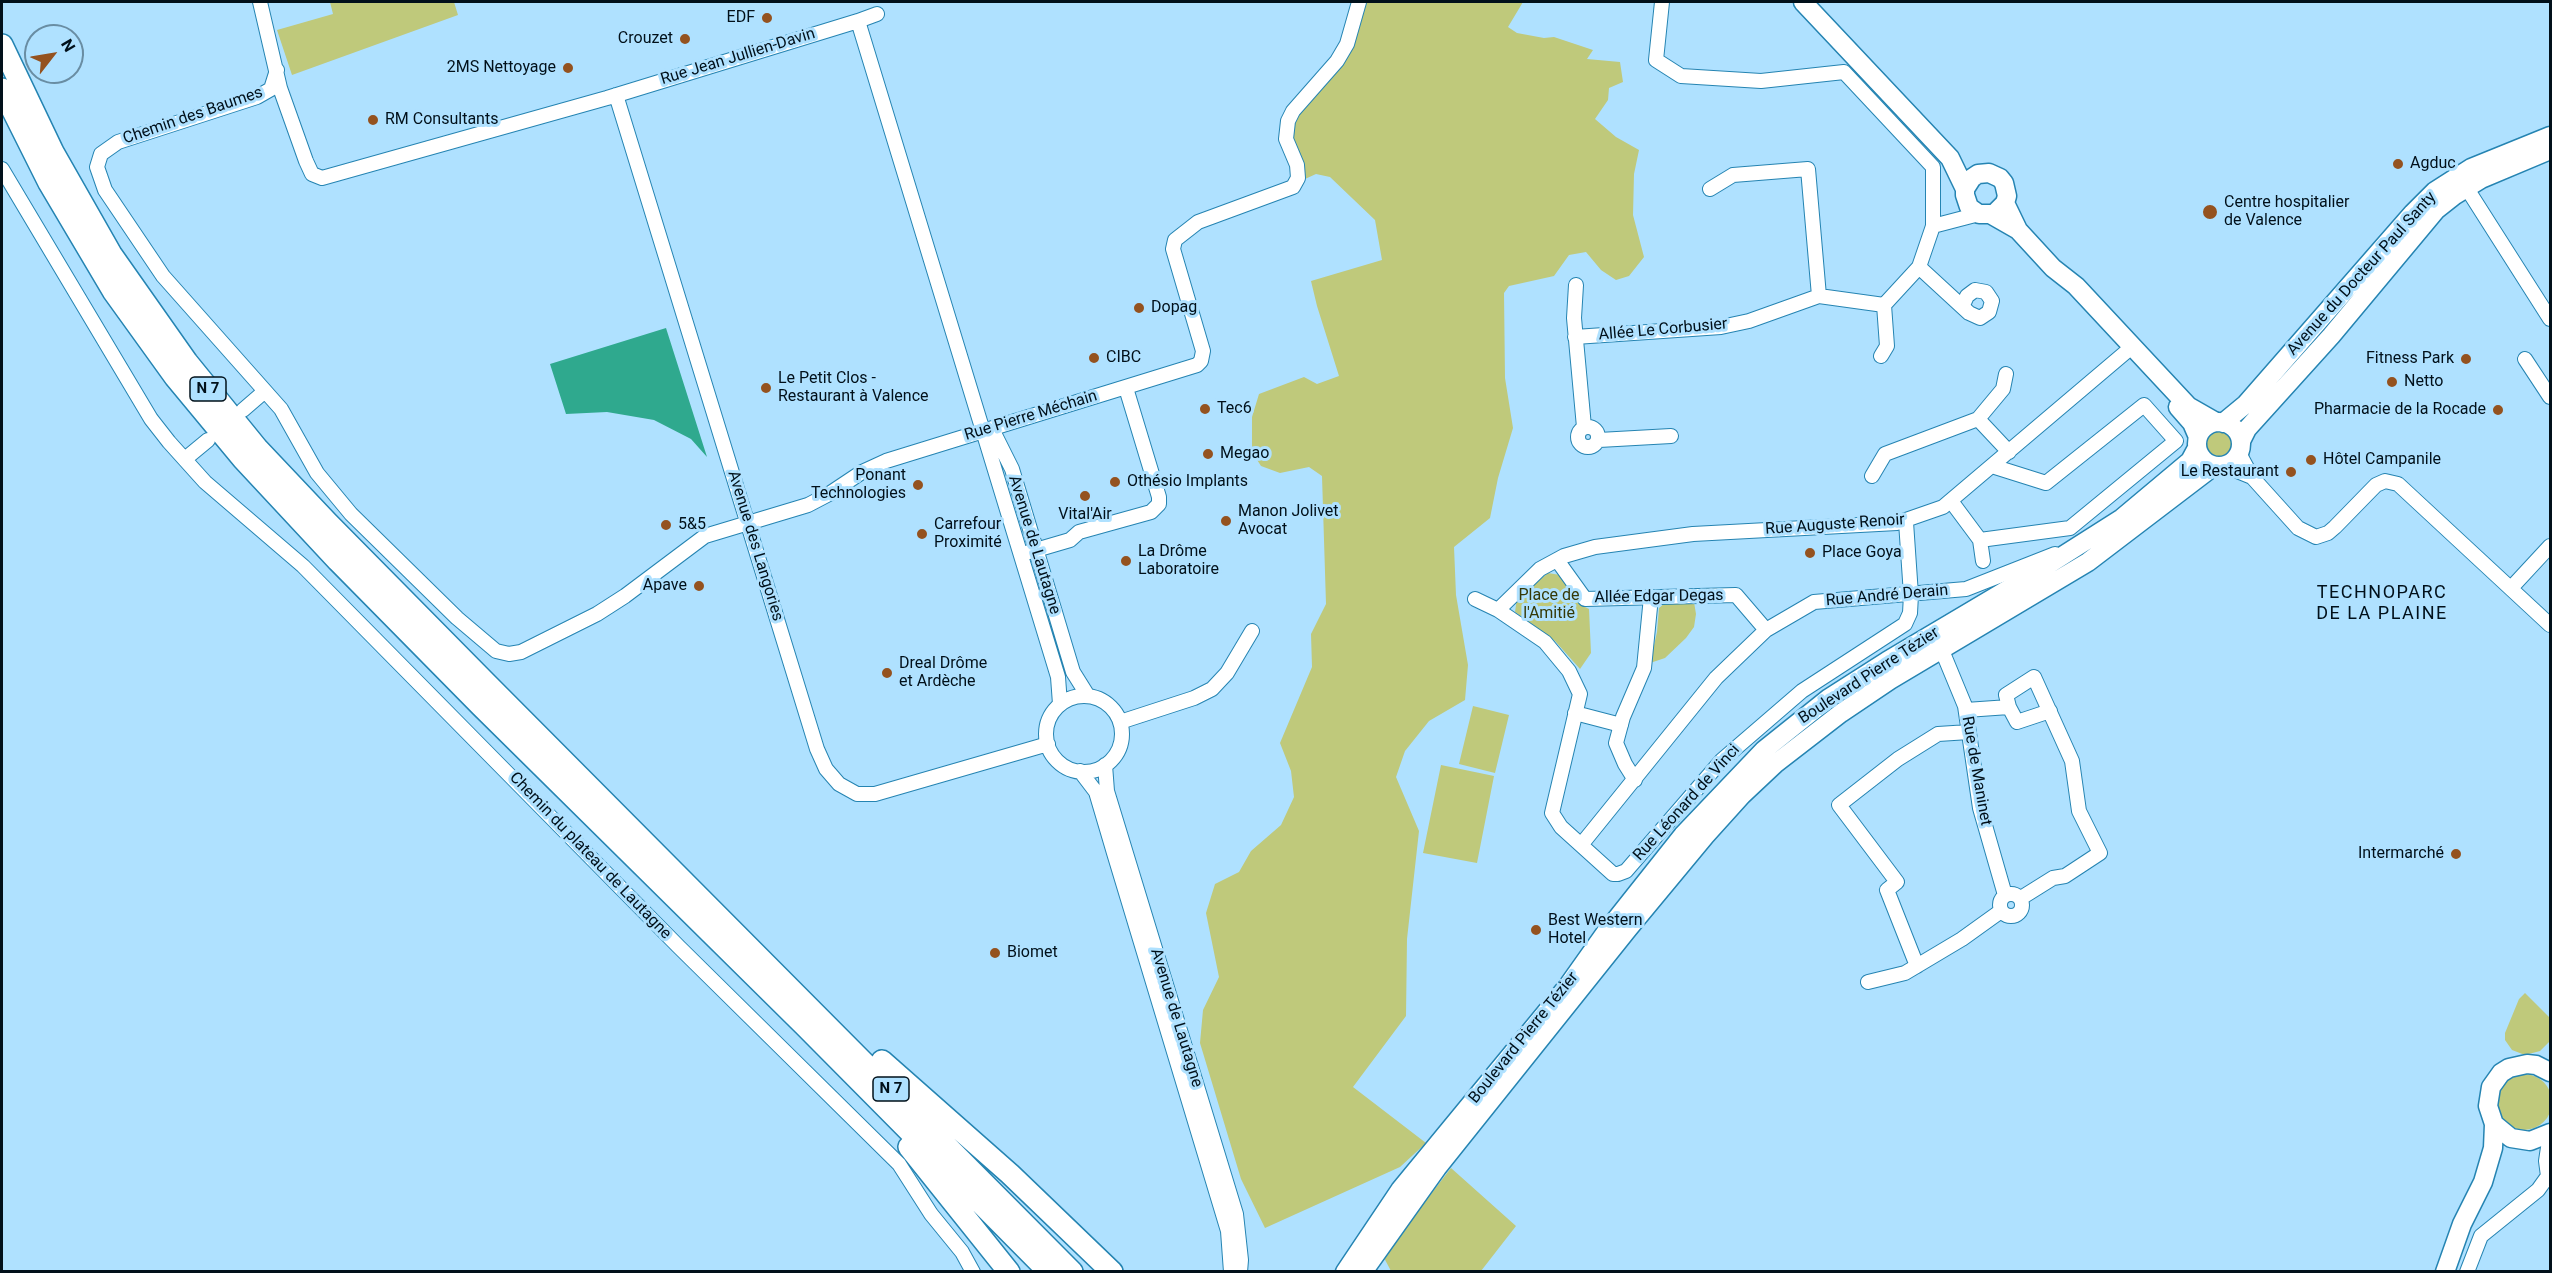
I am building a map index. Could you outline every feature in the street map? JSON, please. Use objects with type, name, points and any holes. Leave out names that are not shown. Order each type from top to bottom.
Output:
[{"type":"highway","name":"N 7","points":[[2,45],[53,152],[101,237],[165,332],[257,448],[348,544],[1072,1272]]},
{"type":"highway","name":"N 7","points":[[2,89],[49,183],[113,291],[175,377],[236,450],[338,561],[465,690],[806,1026],[1049,1272]]},
{"type":"highway","points":[[710,907],[1010,1174],[1112,1272]]},
{"type":"highway","points":[[806,1026],[934,1177],[1009,1272]]},
{"type":"main road","points":[[1803,2],[1950,158],[1975,205],[2018,230]]},
{"type":"main road","name":"Avenue du Docteur Paul Santy","points":[[2220,423],[2246,404],[2419,206],[2442,185],[2482,163],[2550,136]]},
{"type":"main road","name":"Avenue du Docteur Paul Santy","points":[[2240,447],[2247,429],[2331,336],[2428,219],[2444,203],[2466,187],[2525,159],[2550,150]]},
{"type":"main road","points":[[1950,158],[1978,174]]},
{"type":"main road","points":[[1975,205],[1972,178],[1978,174],[1989,173],[2000,178],[2006,189],[2005,203],[2018,230],[2053,268],[2076,286],[2129,350],[2185,414],[2192,423],[2200,456],[2219,466],[2231,463],[2240,447],[2235,429],[2188,406],[2129,350]]},
{"type":"main road","points":[[1975,205],[1996,212],[2005,203]]},
{"type":"main road","points":[[2198,443],[2202,430],[2220,423]]},
{"type":"main road","name":"Boulevard Pierre Tézier","points":[[1345,1272],[1400,1190],[1567,987],[1606,932],[1683,835],[1706,808],[1764,750],[1829,698],[2077,548],[2148,497],[2190,460],[2198,443]]},
{"type":"main road","name":"Boulevard Pierre Tézier","points":[[1363,1272],[1437,1168],[1641,913],[1742,795],[1775,764],[1841,713],[1941,648],[2088,562],[2141,524],[2201,473],[2219,466]]},
{"type":"main road","points":[[2445,1272],[2462,1224],[2483,1182],[2493,1148],[2494,1124],[2488,1106],[2489,1095],[2495,1080],[2509,1068],[2527,1064],[2546,1064]]},
{"type":"main road","points":[[2494,1124],[2502,1132],[2525,1141]]},
{"type":"main road","points":[[2483,1182],[2504,1155],[2525,1141],[2550,1134]]},
{"type":"street","name":"Chemin des Baumes","points":[[260,2],[277,70],[271,89],[246,102],[118,142],[100,154],[97,166],[105,190],[163,276],[265,391]]},
{"type":"street","name":"Rue Pierre Méchain","points":[[748,523],[808,505],[862,472],[886,461],[1197,365],[1203,356],[1173,249],[1175,240],[1198,222],[1293,187],[1299,178],[1298,165],[1286,139],[1288,121],[1293,111],[1337,62],[1353,27],[1359,2]]},
{"type":"street","points":[[1662,2],[1656,60],[1682,76],[1761,81],[1844,72]]},
{"type":"street","name":"Rue Jean Jullien-Davin","points":[[277,70],[280,88],[309,170],[315,177],[322,178],[616,95],[877,14]]},
{"type":"street","points":[[858,21],[985,430]]},
{"type":"street","points":[[1844,72],[1848,51]]},
{"type":"street","points":[[1844,72],[1933,167],[1940,225],[1919,267],[1884,305],[1887,346],[1881,356]]},
{"type":"street","name":"Avenue des Langories","points":[[616,95],[817,749],[826,769],[839,784],[857,794],[875,794],[1048,744]]},
{"type":"street","points":[[1710,189],[1733,176],[1808,169],[1819,297]]},
{"type":"street","points":[[4,177],[152,419],[185,459],[208,440]]},
{"type":"street","points":[[2442,185],[2457,183],[2466,187],[2550,319]]},
{"type":"street","points":[[1940,225],[1975,205]]},
{"type":"street","points":[[1919,267],[1963,305]]},
{"type":"street","name":"Allée Le Corbusier","points":[[1576,285],[1575,338],[1584,427],[1592,427],[1598,433],[1599,440],[1671,436]]},
{"type":"street","name":"Allée Le Corbusier","points":[[1575,338],[1721,327],[1749,321],[1819,297],[1884,305]]},
{"type":"street","name":"Rue Auguste Renoir","points":[[1498,610],[1540,569],[1557,560],[1595,547],[1693,534],[1906,522],[1943,507],[2129,350]]},
{"type":"street","points":[[2525,359],[2550,397]]},
{"type":"street","points":[[1872,476],[1885,454],[1978,419],[2003,389],[2006,374]]},
{"type":"street","points":[[1021,554],[1070,540],[1079,532],[1151,512],[1159,504],[1159,497],[1126,388]]},
{"type":"street","points":[[243,410],[265,391],[281,409],[317,473],[351,514],[457,618],[496,651],[509,654],[520,652],[560,633],[625,596],[705,536],[748,523]]},
{"type":"street","points":[[1980,540],[2070,528],[2176,441],[2144,405],[2046,483],[1992,466]]},
{"type":"street","points":[[1978,419],[2009,452]]},
{"type":"street","name":"Avenue de Lautagne","points":[[985,430],[996,437],[1012,470],[1073,672],[1088,696]]},
{"type":"street","name":"Avenue de Lautagne","points":[[985,430],[1058,677],[1060,704]]},
{"type":"street","points":[[2240,447],[2252,477],[2298,528],[2316,537],[2328,533],[2335,527],[2376,485],[2385,481],[2398,484],[2512,587],[2550,625]]},
{"type":"street","name":"Chemin du plateau de Lautagne","points":[[185,459],[205,482],[303,566],[680,947],[899,1164],[931,1214],[962,1252],[973,1272]]},
{"type":"street","points":[[2219,466],[2252,477]]},
{"type":"street","points":[[1951,501],[1980,540],[1983,561]]},
{"type":"street","name":"Rue Léonard de Vinci","points":[[1475,599],[1498,610],[1545,642],[1569,671],[1580,694],[1552,813],[1561,827],[1613,874],[1626,871],[1722,760],[1802,691],[1905,624],[1910,613],[1911,595],[1906,522]]},
{"type":"street","points":[[2512,587],[2550,546]]},
{"type":"street","name":"Rue André Derain","points":[[1581,845],[1716,678],[1766,630],[1814,602],[1966,589],[2050,556],[2077,548]]},
{"type":"street","name":"Allée Edgar Degas","points":[[1557,560],[1585,599],[1736,595],[1766,630]]},
{"type":"street","points":[[1635,780],[1616,743],[1644,668],[1651,597]]},
{"type":"street","points":[[1120,722],[1194,698],[1212,689],[1227,673],[1252,631]]},
{"type":"street","name":"Rue de Maninet","points":[[1941,648],[1966,710],[1980,808],[2005,895]]},
{"type":"street","points":[[2021,898],[2053,878],[2065,876],[2100,853],[2079,811],[2072,761],[2050,711],[2034,677],[2006,695],[2017,722],[2050,711]]},
{"type":"street","points":[[1078,696],[1088,696],[1111,707],[1120,722],[1120,746],[1105,765],[1089,771],[1080,771],[1060,763],[1048,744],[1047,727],[1049,718],[1060,704],[1078,696]]},
{"type":"street","points":[[1966,710],[2009,707]]},
{"type":"street","points":[[1575,713],[1621,725]]},
{"type":"street","points":[[1917,966],[1887,890],[1897,882],[1839,805],[1898,759],[1938,734],[1969,732]]},
{"type":"street","name":"Avenue de Lautagne","points":[[1105,765],[1107,791],[1236,1214],[1241,1260],[1240,1272]]},
{"type":"street","name":"Avenue de Lautagne","points":[[1080,771],[1096,792],[1228,1231],[1231,1272]]},
{"type":"street","points":[[2014,893],[2021,898],[2023,907],[2018,915],[2009,916],[2001,911],[2000,902],[2005,895],[2014,893]]},
{"type":"street","points":[[1868,981],[1905,973],[2001,911]]},
{"type":"street","points":[[2467,1272],[2481,1236],[2538,1190],[2548,1171],[2550,1134]]},
{"type":"street","points":[[2525,1141],[2548,1171]]},
{"type":"street","points":[[1236,1214],[1242,1223],[1245,1236],[1248,1272]]},
{"type":"street","points":[[1338,1272],[1365,1240]]},
{"type":"green space","points":[[330,2],[454,2],[458,15],[292,75],[277,30],[333,14]]},
{"type":"green space","points":[[1364,2],[1523,2],[1508,27],[1517,33],[1544,38],[1554,37],[1593,50],[1587,59],[1620,62],[1623,82],[1609,88],[1608,100],[1595,119],[1616,137],[1639,150],[1634,174],[1633,215],[1644,257],[1629,276],[1616,280],[1601,270],[1586,252],[1569,255],[1554,276],[1509,286],[1504,293],[1505,378],[1513,428],[1498,478],[1490,518],[1454,547],[1456,595],[1468,665],[1465,700],[1429,721],[1405,751],[1396,777],[1419,831],[1407,939],[1406,1016],[1353,1087],[1426,1143],[1400,1167],[1265,1228],[1241,1179],[1200,1043],[1203,1010],[1219,977],[1206,913],[1215,884],[1239,872],[1251,851],[1281,825],[1294,797],[1291,771],[1280,743],[1312,667],[1311,634],[1326,604],[1322,476],[1309,467],[1280,473],[1261,466],[1252,452],[1252,417],[1259,394],[1304,377],[1317,384],[1339,376],[1311,281],[1382,260],[1375,220],[1330,177],[1316,174],[1305,179],[1290,133],[1299,111],[1330,78]]},
{"type":"green space","points":[[2219,431],[2228,435],[2232,444],[2228,453],[2219,457],[2210,453],[2206,444],[2210,435]]},
{"type":"green space","name":"Place de l'Amitié","points":[[1548,573],[1560,575],[1581,605],[1589,609],[1591,653],[1580,669],[1555,641],[1515,612],[1517,598]]},
{"type":"green space","points":[[1694,602],[1696,614],[1694,627],[1665,658],[1650,663],[1657,632],[1659,608],[1665,603]]},
{"type":"green space","points":[[1473,706],[1509,715],[1495,773],[1459,764]]},
{"type":"green space","points":[[1441,765],[1494,776],[1477,863],[1423,853]]},
{"type":"green space","points":[[2525,993],[2550,1018],[2550,1041],[2540,1051],[2525,1055],[2512,1050],[2505,1040],[2505,1033],[2519,999]]},
{"type":"green space","points":[[2519,1074],[2529,1074],[2544,1082],[2550,1091],[2552,1102],[2550,1113],[2544,1122],[2529,1130],[2519,1130],[2508,1125],[2501,1118],[2496,1107],[2496,1097],[2501,1086],[2508,1079]]},
{"type":"green space","points":[[1451,1168],[1516,1226],[1481,1271],[1391,1271],[1383,1256]]},
{"type":"shaded area","points":[[666,328],[707,457],[691,439],[654,420],[607,412],[566,414],[550,364]]},
{"type":"place","name":"EDF","points":[[767,18]]},
{"type":"place","name":"Crouzet","points":[[685,39]]},
{"type":"place","name":"2MS Nettoyage","points":[[568,68]]},
{"type":"place","name":"RM Consultants","points":[[373,120]]},
{"type":"place","name":"Agduc","points":[[2398,164]]},
{"type":"place","name":"Centre hospitalier de Valence","points":[[2210,212]]},
{"type":"place","name":"Dopag","points":[[1139,308]]},
{"type":"place","name":"CIBC","points":[[1094,358]]},
{"type":"place","name":"Fitness Park","points":[[2466,359]]},
{"type":"place","name":"Netto","points":[[2392,382]]},
{"type":"place","name":"Le Petit Clos - Restaurant à Valence","points":[[766,388]]},
{"type":"place","name":"Tec6","points":[[1205,409]]},
{"type":"place","name":"Pharmacie de la Rocade","points":[[2498,410]]},
{"type":"place","name":"Megao","points":[[1208,454]]},
{"type":"place","name":"Hôtel Campanile","points":[[2311,460]]},
{"type":"place","name":"Le Restaurant","points":[[2291,472]]},
{"type":"place","name":"Othésio Implants","points":[[1115,482]]},
{"type":"place","name":"Ponant Technologies","points":[[918,485]]},
{"type":"place","name":"Vital'Air","points":[[1085,496]]},
{"type":"place","name":"Manon Jolivet Avocat","points":[[1226,521]]},
{"type":"place","name":"5&5","points":[[666,525]]},
{"type":"place","name":"Carrefour Proximité","points":[[922,534]]},
{"type":"place","name":"Place Goya","points":[[1810,553]]},
{"type":"place","name":"La Drôme Laboratoire","points":[[1126,561]]},
{"type":"place","name":"Apave","points":[[699,586]]},
{"type":"place","name":"Dreal Drôme et Ardèche","points":[[887,673]]},
{"type":"place","name":"Intermarché","points":[[2456,854]]},
{"type":"place","name":"Best Western Hotel","points":[[1536,930]]},
{"type":"place","name":"Biomet","points":[[995,953]]},
{"type":"district","name":"TECHNOPARC DE LA PLAINE","points":[[2382,603]]}]
